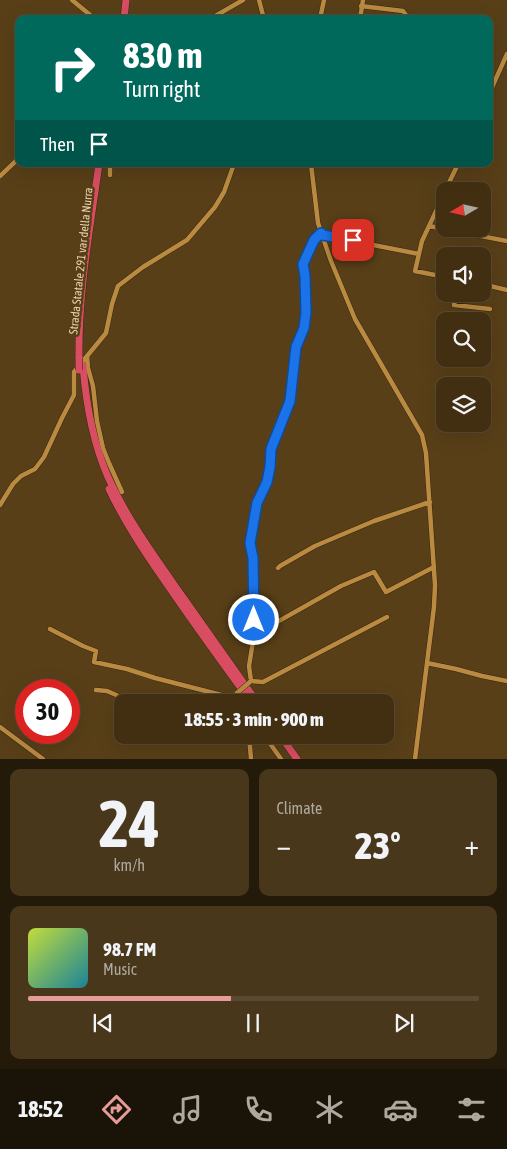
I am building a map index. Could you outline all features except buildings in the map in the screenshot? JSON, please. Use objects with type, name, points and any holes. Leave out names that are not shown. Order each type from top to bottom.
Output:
[{"type":"highway","points":[[120,15],[122,0]]},
{"type":"highway","points":[[124,15],[126,0]]},
{"type":"highway","name":"Strada Statale 291 var della Nurra","points":[[83,356],[78,335],[99,167]]},
{"type":"highway","name":"Strada Statale 291 var della Nurra","points":[[103,167],[87,281],[81,368],[84,413],[90,436],[102,473],[116,505],[148,556],[245,694]]},
{"type":"highway","name":"Strada Statale 291 var della Nurra","points":[[81,368],[96,442],[120,502],[152,553],[252,694]]},
{"type":"highway","points":[[281,744],[292,759]]},
{"type":"highway","points":[[286,744],[297,759]]},
{"type":"street","points":[[72,0],[90,15]]},
{"type":"street","points":[[217,15],[243,0]]},
{"type":"street","points":[[259,0],[263,15]]},
{"type":"street","points":[[321,15],[324,0]]},
{"type":"street","points":[[361,15],[362,0]]},
{"type":"street","points":[[362,6],[403,11],[406,15]]},
{"type":"street","points":[[493,85],[507,54]]},
{"type":"street","points":[[0,176],[15,162]]},
{"type":"street","points":[[110,167],[110,175]]},
{"type":"street","points":[[0,505],[13,484],[21,476],[35,469],[44,457],[74,395],[74,372],[83,356],[106,333],[118,286],[143,267],[187,240],[215,207],[224,192],[233,167]]},
{"type":"street","points":[[311,167],[318,223],[331,261],[355,319],[422,435],[426,453],[434,567],[434,607],[415,759]]},
{"type":"street","points":[[450,182],[457,167]]},
{"type":"street","points":[[436,211],[422,241],[415,272],[436,276]]},
{"type":"street","points":[[429,226],[507,240]]},
{"type":"street","points":[[251,681],[249,666],[254,635],[253,558],[250,543],[257,503],[267,482],[271,449],[290,401],[296,347],[304,328],[306,313],[303,264],[314,240],[322,234],[419,254]]},
{"type":"street","points":[[491,286],[507,290]]},
{"type":"street","points":[[455,302],[454,305],[490,310]]},
{"type":"street","points":[[83,356],[93,386],[97,421],[103,448],[122,492]]},
{"type":"street","points":[[278,568],[314,546],[374,521],[430,502]]},
{"type":"street","points":[[254,635],[342,586],[374,572],[386,592],[434,567]]},
{"type":"street","points":[[235,694],[251,681],[263,682],[387,617]]},
{"type":"street","points":[[50,628],[96,651],[94,662],[127,669],[213,694]]},
{"type":"street","points":[[427,663],[507,681]]},
{"type":"street","points":[[96,690],[114,694]]},
{"type":"street","points":[[0,727],[43,759]]},
{"type":"street","points":[[250,744],[252,759]]},
{"type":"street","points":[[270,744],[281,759]]},
{"type":"route","points":[[254,620],[253,558],[250,543],[257,503],[267,482],[271,449],[290,401],[296,347],[304,328],[306,301],[303,264],[307,252],[321,233],[322,235],[353,240]]}]
